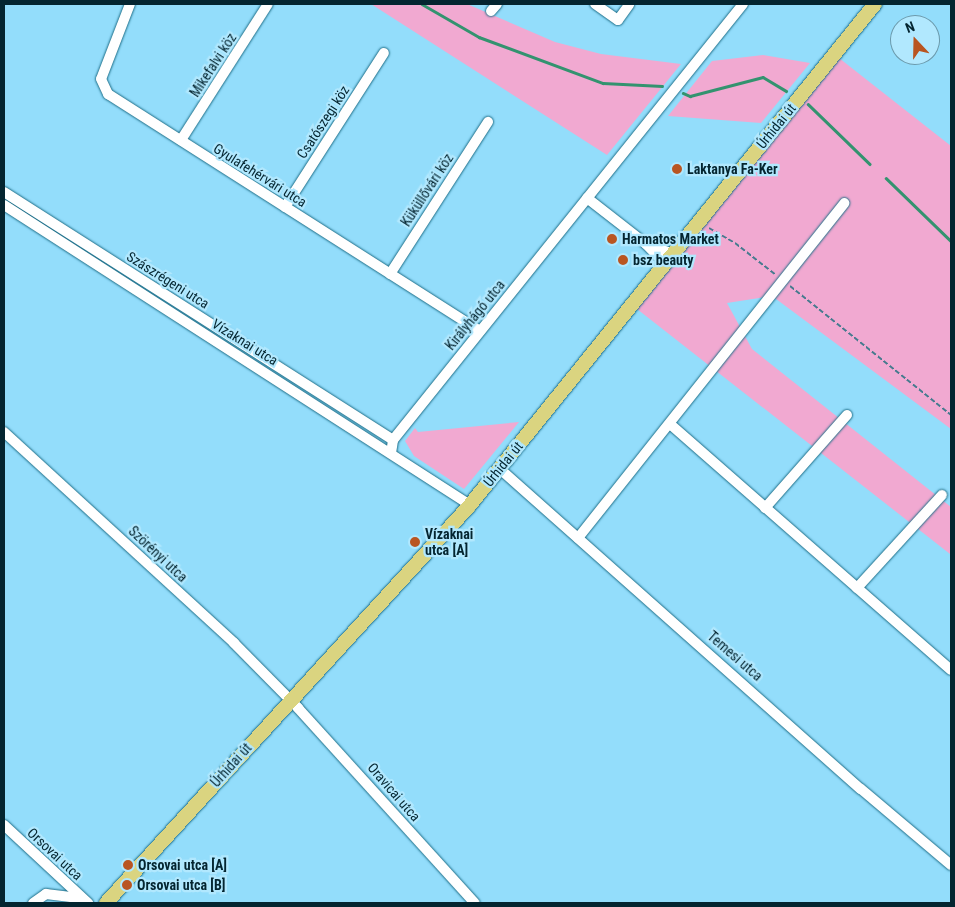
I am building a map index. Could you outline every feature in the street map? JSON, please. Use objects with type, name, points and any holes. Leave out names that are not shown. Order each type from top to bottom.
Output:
[{"type":"main road","name":"Úrhidai út","points":[[106,903],[470,505],[875,4]]},
{"type":"street","name":"Gyulafehérvári utca","points":[[130,4],[104,68],[103,88],[480,331]]},
{"type":"street","name":"Mikefalvi köz","points":[[181,140],[268,4]]},
{"type":"street","points":[[595,4],[618,20],[629,5]]},
{"type":"street","name":"Királyhágó utca","points":[[391,453],[393,440],[744,4]]},
{"type":"street","name":"Csatószegi köz","points":[[285,207],[384,53]]},
{"type":"street","name":"Küküllővári köz","points":[[390,274],[488,122]]},
{"type":"street","name":"Szászrégeni utca","points":[[4,192],[393,440]]},
{"type":"street","points":[[587,198],[646,244],[669,259]]},
{"type":"street","points":[[578,538],[844,202]]},
{"type":"street","name":"Vízaknai utca","points":[[4,205],[470,505]]},
{"type":"street","points":[[765,508],[847,415]]},
{"type":"street","points":[[670,424],[951,670]]},
{"type":"street","name":"Szörényi utca","points":[[4,432],[201,613],[290,700]]},
{"type":"street","name":"Temesi utca","points":[[500,469],[861,789],[951,865]]},
{"type":"street","points":[[858,588],[942,495]]},
{"type":"street","name":"Oravicai utca","points":[[290,700],[388,804],[475,903]]},
{"type":"street","name":"Orsovai utca","points":[[4,825],[85,901]]},
{"type":"street","points":[[32,903],[46,894],[85,901]]},
{"type":"path","points":[[698,223],[735,243],[951,415]]},
{"type":"shaded area","points":[[371,4],[467,4],[555,42],[601,54],[681,64],[607,155]]},
{"type":"shaded area","points":[[763,55],[810,63],[761,123],[668,116],[712,61]]},
{"type":"shaded area","points":[[839,58],[951,146],[951,429],[772,296],[727,303],[752,349],[951,507],[950,554],[637,309]]},
{"type":"shaded area","points":[[519,422],[464,489],[414,456],[405,441],[415,428],[418,432]]},
{"type":"waterway","points":[[422,4],[479,37],[603,83],[662,86]]},
{"type":"waterway","points":[[683,93],[690,96],[763,77],[786,91]]},
{"type":"waterway","points":[[808,104],[870,164]]},
{"type":"waterway","points":[[886,178],[951,241]]},
{"type":"place","name":"Laktanya Fa-Ker","points":[[677,169]]},
{"type":"place","name":"Harmatos Market","points":[[612,239]]},
{"type":"place","name":"bsz beauty","points":[[623,260]]},
{"type":"place","name":"Vízaknai utca [A]","points":[[415,542]]},
{"type":"place","name":"Orsovai utca [A]","points":[[128,865]]},
{"type":"place","name":"Orsovai utca [B]","points":[[127,885]]}]
